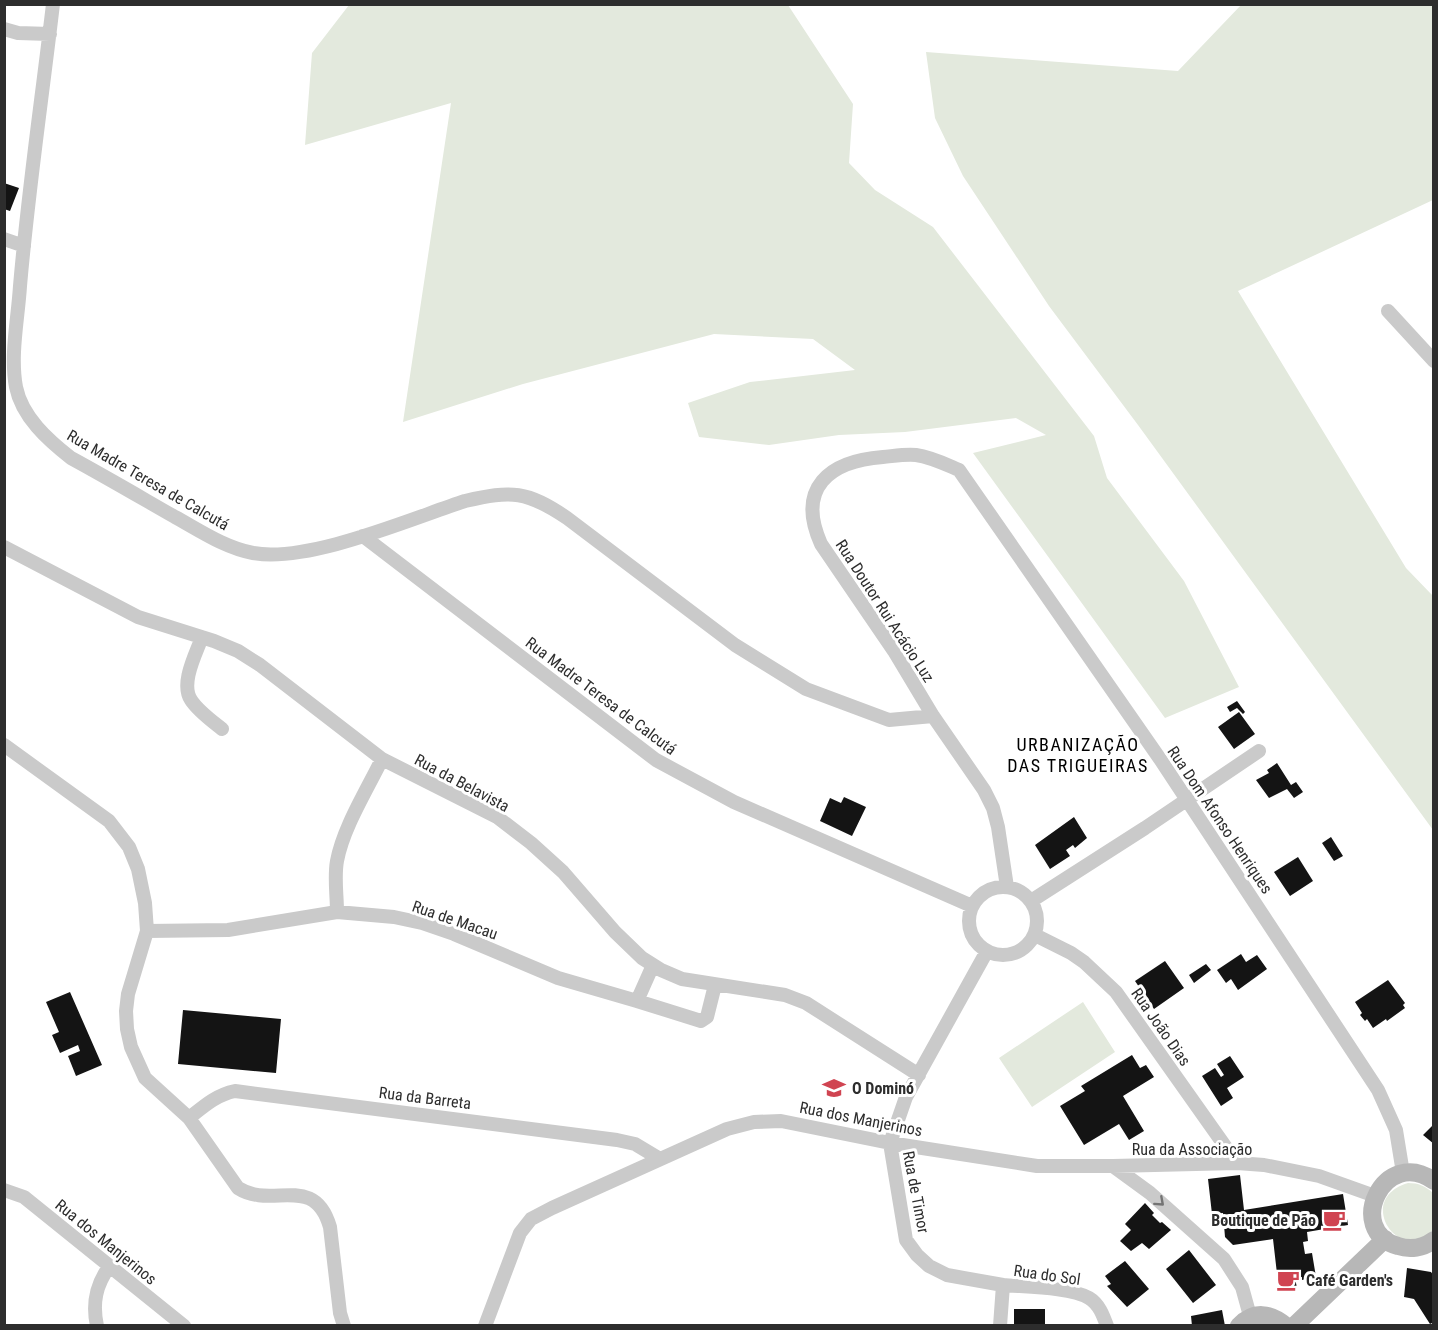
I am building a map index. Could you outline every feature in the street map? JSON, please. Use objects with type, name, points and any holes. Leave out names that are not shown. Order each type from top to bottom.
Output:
[{"type":"street","points":[[10,388],[24,246],[53,4]]},
{"type":"street","points":[[4,29],[18,33],[50,34]]},
{"type":"street","points":[[4,239],[24,246]]},
{"type":"street","points":[[1388,311],[1434,361]]},
{"type":"street","name":"Rua Madre Teresa de Calcutá","points":[[10,388],[39,430],[71,458],[234,548],[254,554],[281,554],[313,550],[363,536],[465,501],[484,496],[522,495],[542,501],[567,518],[735,645],[806,689],[889,720],[933,716]]},
{"type":"street","name":"Rua Doutor Rui Acácio Luz","points":[[959,470],[930,458],[914,455],[859,460],[840,465],[832,471],[819,486],[812,507],[815,531],[821,544],[984,790],[993,808],[1003,847],[1007,887]]},
{"type":"street","name":"Rua Dom Afonso Henriques","points":[[959,470],[1187,800],[1378,1090],[1396,1130],[1403,1173]]},
{"type":"street","name":"Rua Madre Teresa de Calcutá","points":[[363,536],[656,760],[734,802],[972,906]]},
{"type":"street","name":"Rua da Belavista","points":[[4,547],[138,617],[238,651],[260,665],[381,759],[497,817],[563,872],[615,932],[642,958],[653,965],[682,979],[785,995],[806,1003],[919,1074]]},
{"type":"street","points":[[202,637],[190,671],[188,684],[190,699],[222,729]]},
{"type":"street","points":[[4,745],[96,810],[119,833],[129,847],[138,869],[146,903],[147,931],[128,994],[126,1011],[129,1038],[137,1064],[145,1078],[189,1118],[238,1188],[254,1195],[301,1195],[319,1204],[327,1216],[330,1227],[340,1313],[344,1326]]},
{"type":"street","points":[[1031,901],[1259,751]]},
{"type":"street","points":[[337,912],[336,873],[339,853],[352,819],[381,759]]},
{"type":"street","points":[[1007,887],[1024,894],[1031,901],[1036,912],[1037,923],[1035,935],[1029,944],[1009,955],[998,955],[978,945],[972,937],[969,916],[978,897],[987,891],[1007,887]]},
{"type":"street","name":"Rua de Macau","points":[[147,931],[228,930],[337,912],[394,917],[422,923],[453,934],[558,978],[700,1022],[707,1017],[715,985]]},
{"type":"street","name":"Rua João Dias","points":[[1035,935],[1084,962],[1116,992],[1237,1163]]},
{"type":"street","points":[[890,1143],[906,1097],[987,951]]},
{"type":"street","points":[[637,1001],[653,965]]},
{"type":"street","name":"Rua da Barreta","points":[[189,1118],[211,1100],[235,1091],[617,1140],[635,1144],[660,1159]]},
{"type":"street","name":"Rua dos Manjerinos","points":[[485,1326],[516,1241],[531,1220],[552,1208],[660,1159],[727,1129],[744,1124],[768,1120],[796,1123],[890,1143],[1037,1166],[1113,1166]]},
{"type":"street","name":"Rua de Timor","points":[[890,1143],[906,1240],[917,1256],[929,1266],[947,1275],[1003,1285]]},
{"type":"street","name":"Rua da Associação","points":[[1113,1166],[1237,1163],[1287,1168],[1319,1176],[1375,1196]]},
{"type":"street","points":[[1113,1166],[1150,1192],[1224,1259],[1242,1287],[1244,1321],[1264,1314],[1296,1325],[1385,1239]]},
{"type":"street","points":[[1433,1244],[1406,1249],[1393,1245],[1376,1228],[1372,1218],[1372,1207],[1375,1196],[1382,1185],[1403,1173],[1416,1173],[1434,1181]]},
{"type":"street","name":"Rua dos Manjerinos","points":[[4,1190],[24,1197],[184,1326]]},
{"type":"street","points":[[96,1326],[94,1307],[97,1287],[109,1267]]},
{"type":"street","points":[[1000,1326],[1003,1285]]},
{"type":"street","name":"Rua do Sol","points":[[1003,1285],[1072,1292],[1088,1297],[1101,1311],[1107,1326]]},
{"type":"shaded area","points":[[1242,4],[1433,5],[1433,200],[1238,291],[1406,568],[1433,596],[1433,830],[1049,306],[963,176],[935,118],[926,52],[1178,71]]},
{"type":"shaded area","points":[[349,5],[788,5],[853,104],[849,163],[875,190],[933,227],[1094,436],[1107,478],[1184,581],[1239,687],[1165,718],[973,453],[1046,435],[1016,418],[905,432],[839,435],[769,445],[699,437],[688,403],[750,382],[855,370],[813,339],[714,334],[523,384],[403,422],[451,103],[305,145],[312,53]]},
{"type":"shaded area","points":[[1083,1002],[1115,1052],[1032,1107],[999,1058]]},
{"type":"shaded area","points":[[1408,1183],[1422,1185],[1433,1193],[1433,1230],[1420,1239],[1407,1240],[1396,1235],[1388,1226],[1383,1214],[1384,1202],[1392,1191]]},
{"type":"building","points":[[4,183],[19,188],[10,211],[4,209]]},
{"type":"building","points":[[1237,701],[1245,712],[1243,714],[1237,708],[1230,712],[1227,707]]},
{"type":"building","points":[[1239,712],[1255,734],[1234,749],[1218,727]]},
{"type":"building","points":[[1277,763],[1291,785],[1296,782],[1303,792],[1294,798],[1287,789],[1269,798],[1256,780],[1269,773],[1267,770]]},
{"type":"building","points":[[844,797],[866,807],[852,836],[820,821],[830,798],[841,803]]},
{"type":"building","points":[[1074,817],[1087,838],[1075,848],[1073,845],[1066,850],[1070,856],[1050,869],[1035,845]]},
{"type":"building","points":[[1331,837],[1343,856],[1334,861],[1322,843]]},
{"type":"building","points":[[1298,857],[1313,881],[1290,896],[1274,872]]},
{"type":"building","points":[[1241,954],[1246,962],[1257,955],[1267,969],[1238,990],[1231,979],[1226,983],[1217,970]]},
{"type":"building","points":[[1165,961],[1184,988],[1154,1009],[1135,981]]},
{"type":"building","points":[[1206,964],[1211,970],[1194,983],[1189,975]]},
{"type":"building","points":[[1388,980],[1405,1003],[1403,1005],[1405,1008],[1373,1028],[1367,1019],[1365,1021],[1360,1015],[1362,1013],[1355,1002]]},
{"type":"building","points":[[70,992],[102,1065],[76,1076],[68,1056],[80,1051],[78,1045],[60,1053],[52,1035],[59,1032],[46,1002]]},
{"type":"building","points":[[183,1010],[281,1019],[276,1073],[178,1064]]},
{"type":"building","points":[[1132,1055],[1140,1068],[1146,1065],[1154,1077],[1123,1096],[1144,1131],[1129,1140],[1119,1124],[1084,1145],[1060,1106],[1085,1091],[1081,1086]]},
{"type":"building","points":[[1230,1056],[1244,1077],[1227,1088],[1233,1098],[1221,1106],[1202,1076],[1215,1068],[1221,1077],[1224,1075],[1217,1064]]},
{"type":"building","points":[[1434,1124],[1434,1144],[1423,1135]]},
{"type":"building","points":[[1240,1175],[1244,1210],[1343,1194],[1348,1225],[1307,1232],[1308,1241],[1303,1242],[1305,1254],[1312,1253],[1316,1277],[1302,1280],[1302,1277],[1295,1278],[1297,1288],[1279,1291],[1273,1239],[1233,1245],[1225,1237],[1223,1213],[1212,1214],[1208,1179]]},
{"type":"building","points":[[1145,1203],[1154,1213],[1152,1215],[1171,1230],[1149,1249],[1142,1243],[1131,1251],[1120,1241],[1131,1230],[1125,1224]]},
{"type":"building","points":[[1189,1250],[1216,1285],[1193,1303],[1166,1269]]},
{"type":"building","points":[[1125,1261],[1149,1289],[1127,1307],[1107,1286],[1111,1284],[1105,1276]]},
{"type":"building","points":[[1407,1268],[1431,1272],[1434,1276],[1434,1322],[1430,1324],[1414,1299],[1404,1297]]},
{"type":"building","points":[[1014,1309],[1045,1309],[1045,1326],[1014,1326]]},
{"type":"building","points":[[1222,1310],[1225,1326],[1192,1326],[1191,1316]]},
{"type":"place","name":"O Dominó","points":[[834,1088]]},
{"type":"place","name":"Boutique de Pão","points":[[1334,1220]]},
{"type":"place","name":"Café Garden's","points":[[1288,1280]]},
{"type":"district","name":"URBANIZAÇÃO DAS TRIGUEIRAS","points":[[1078,754]]}]
